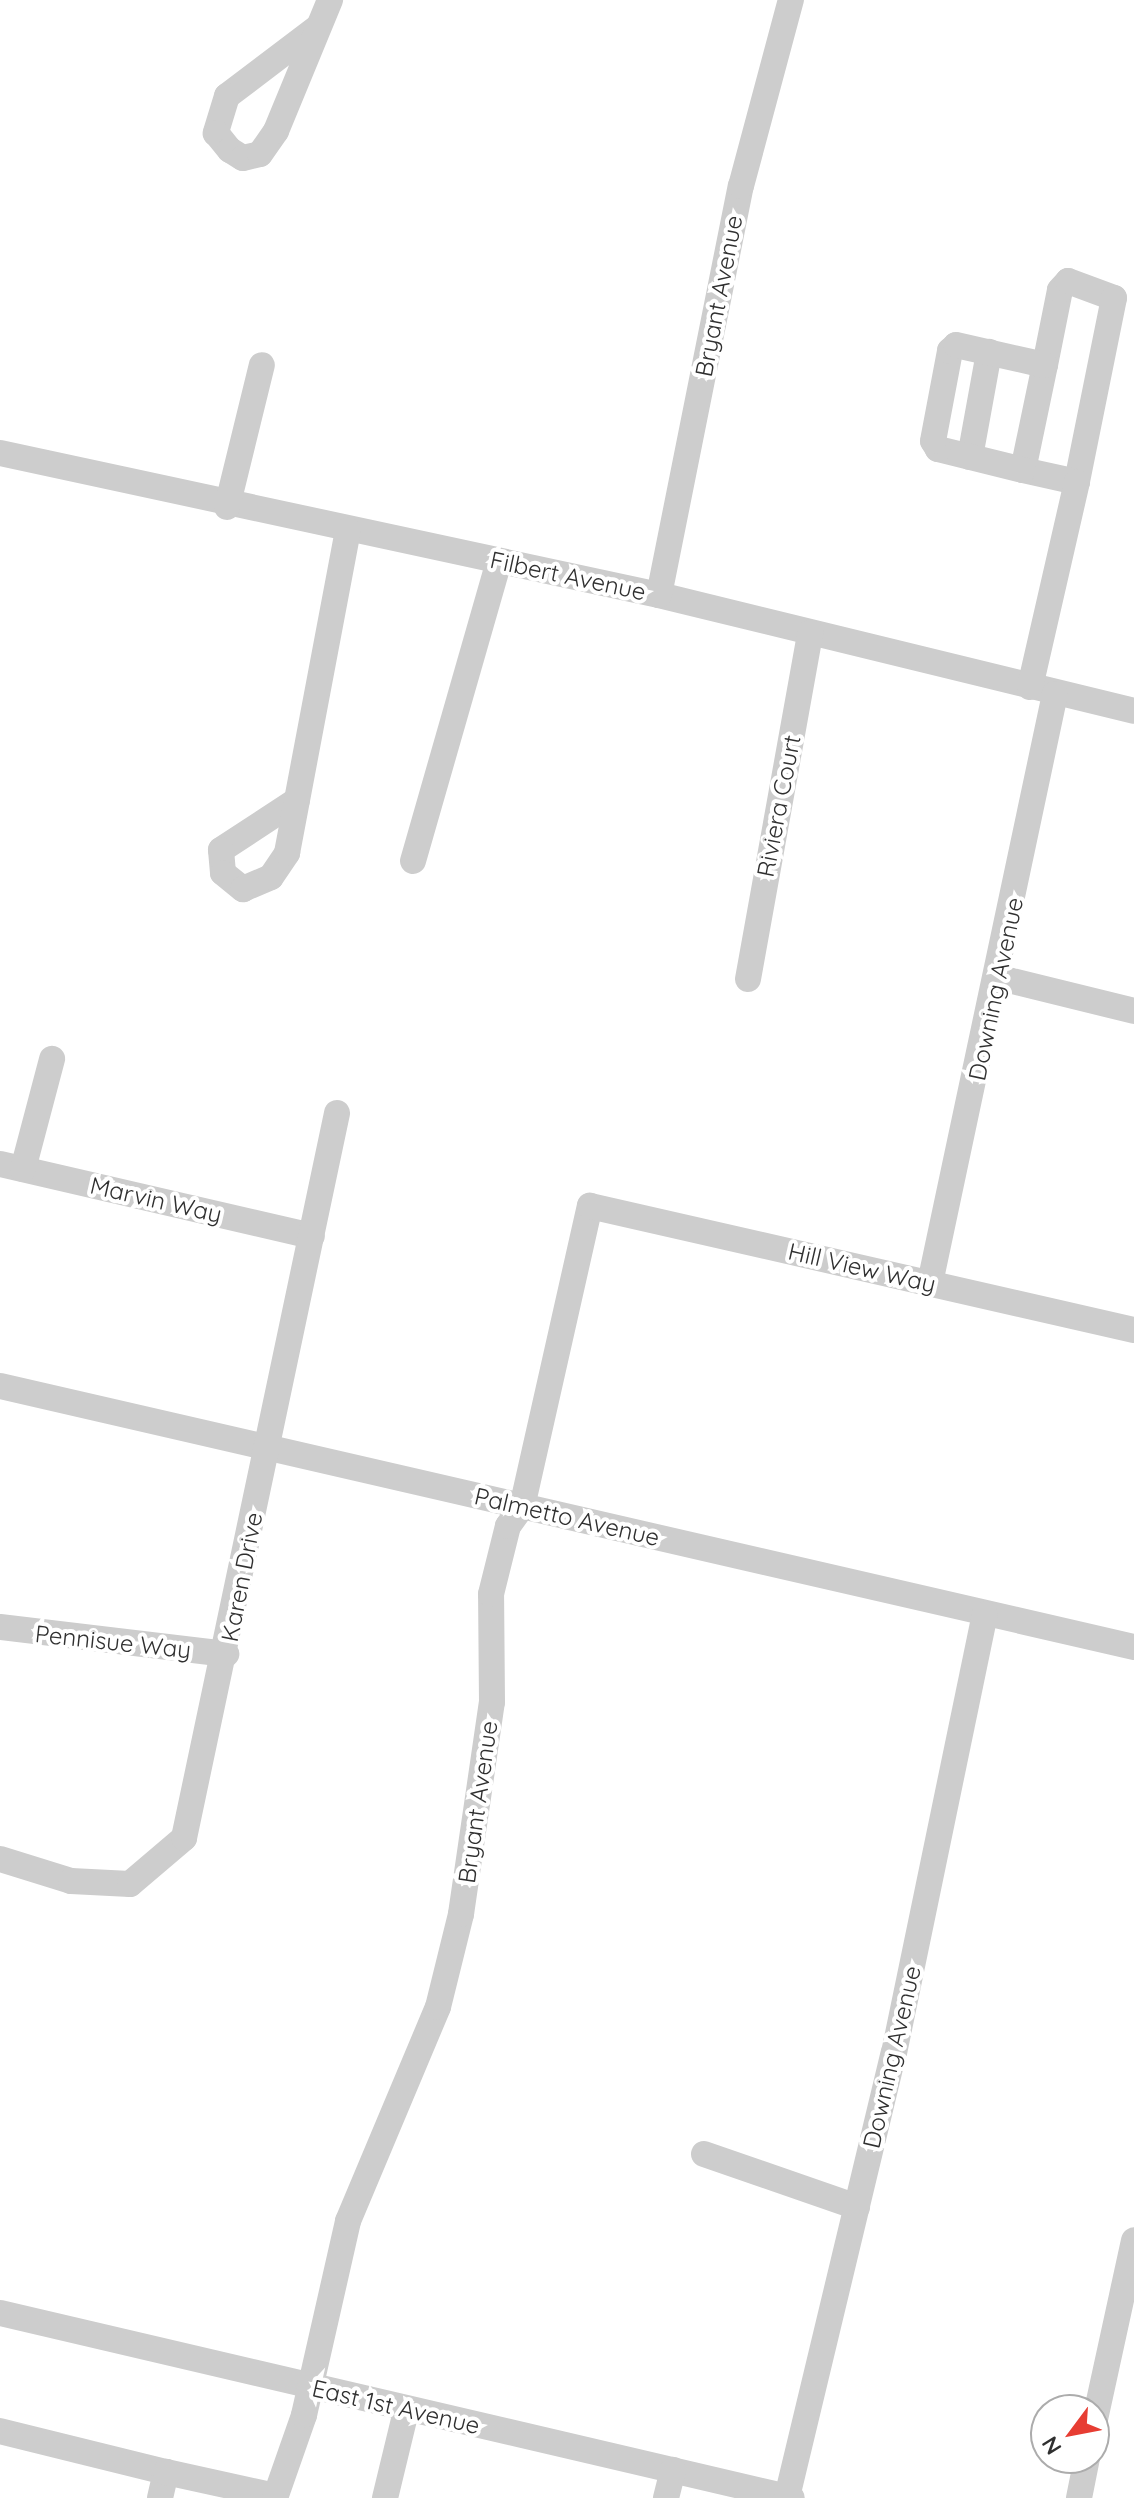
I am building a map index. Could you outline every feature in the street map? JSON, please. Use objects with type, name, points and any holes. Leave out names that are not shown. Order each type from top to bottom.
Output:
[{"type":"street","points":[[318,27],[227,96],[216,133],[243,158],[260,154],[276,131],[330,0]]},
{"type":"street","name":"Bryant Avenue","points":[[659,595],[741,186],[791,0]]},
{"type":"street","name":"Downing Avenue","points":[[930,1283],[1000,978],[1077,482],[1114,298],[1068,281],[1045,365]]},
{"type":"street","points":[[1023,470],[1045,365],[956,345],[950,351],[933,441],[938,449],[1023,470],[1077,482]]},
{"type":"street","points":[[970,457],[989,352]]},
{"type":"street","points":[[227,507],[262,365]]},
{"type":"street","name":"Filbert Avenue","points":[[0,453],[227,507],[659,595],[1134,711]]},
{"type":"street","points":[[297,800],[348,531]]},
{"type":"street","points":[[413,861],[499,562]]},
{"type":"street","name":"Riviera Court","points":[[748,979],[810,633]]},
{"type":"street","points":[[1000,978],[1134,1011]]},
{"type":"street","points":[[11,1166],[52,1059]]},
{"type":"street","name":"Karen Drive","points":[[0,1859],[99,1885],[130,1884],[159,1867],[184,1838],[194,1811],[337,1113]]},
{"type":"street","name":"Marvin Way","points":[[11,1166],[312,1236]]},
{"type":"street","name":"Bryant Avenue","points":[[275,2497],[311,2387],[348,2221],[438,2007],[461,1914],[492,1702],[491,1594],[508,1526],[522,1507],[590,1206]]},
{"type":"street","name":"Hill View Way","points":[[590,1206],[1134,1330]]},
{"type":"street","name":"Palmetto Avenue","points":[[0,1386],[1134,1647]]},
{"type":"street","name":"Downing Avenue","points":[[790,2498],[857,2207],[985,1614]]},
{"type":"street","name":"Pennisue Way","points":[[0,1627],[226,1654]]},
{"type":"street","points":[[704,2154],[857,2207]]},
{"type":"street","points":[[1101,2394],[1134,2240]]},
{"type":"street","name":"East 1st Avenue","points":[[0,2313],[406,2411],[790,2498]]},
{"type":"street","points":[[385,2498],[406,2411]]},
{"type":"street","points":[[0,2431],[275,2497]]},
{"type":"street","points":[[666,2498],[673,2470]]},
{"type":"street","points":[[160,2498],[166,2472]]},
{"type":"street","points":[[1079,2498],[1084,2474]]}]
